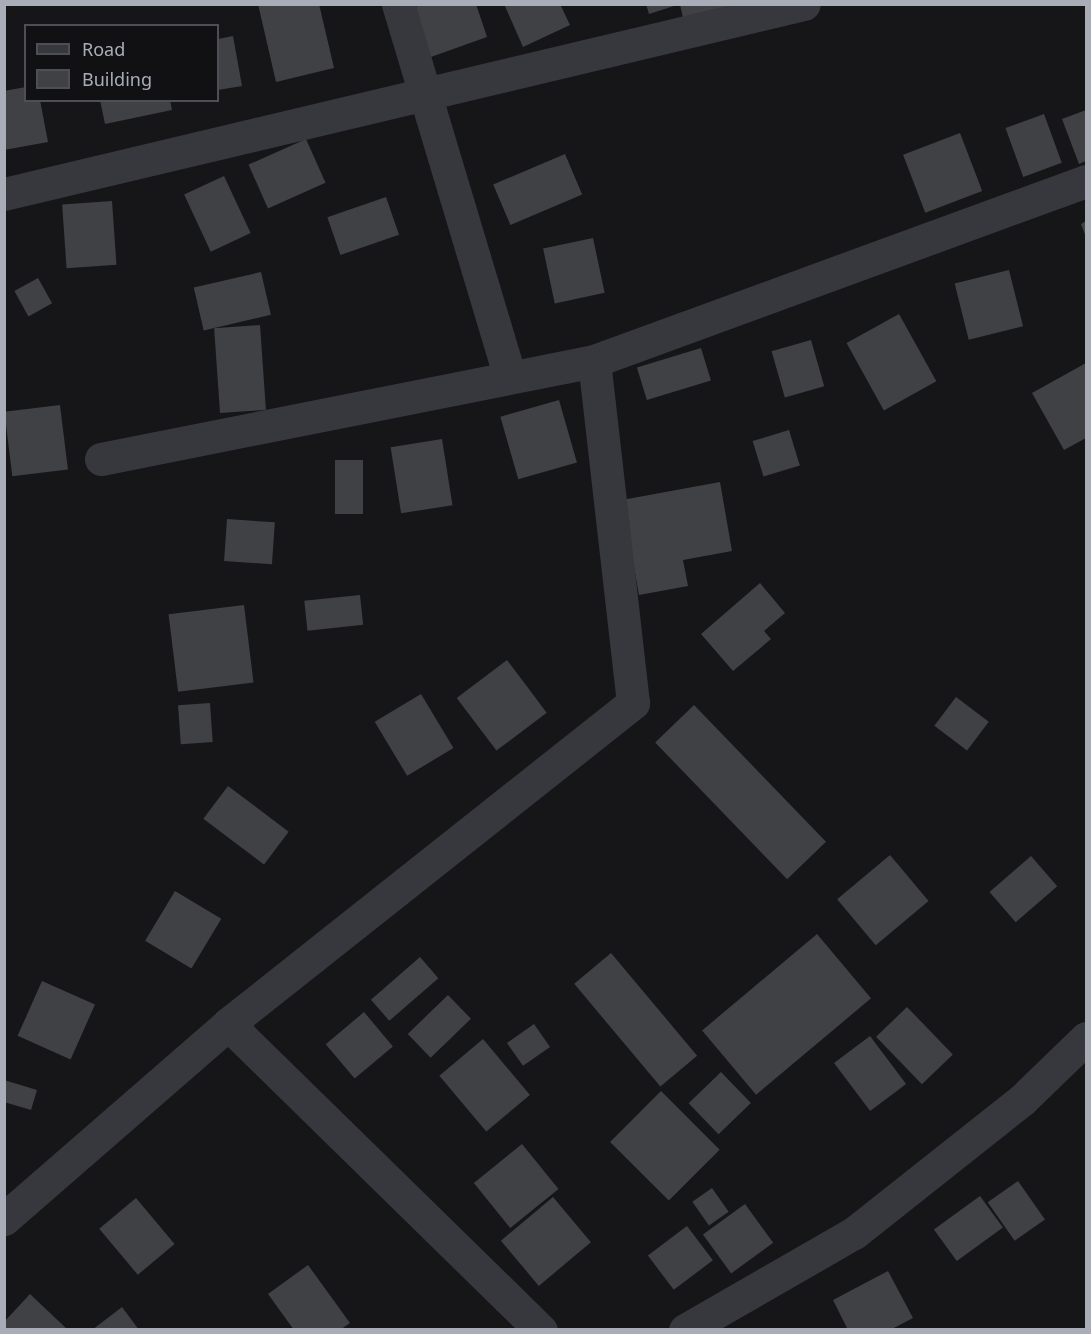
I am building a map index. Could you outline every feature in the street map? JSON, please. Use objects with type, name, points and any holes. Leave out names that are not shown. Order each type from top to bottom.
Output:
[{"type":"street","points":[[398,4],[421,91],[509,375]]},
{"type":"street","points":[[4,194],[421,91],[804,4]]},
{"type":"street","points":[[101,459],[509,375],[594,361],[1086,181]]},
{"type":"street","points":[[4,1219],[228,1024],[633,703],[594,361]]},
{"type":"street","points":[[228,1024],[541,1329]]},
{"type":"street","points":[[685,1329],[854,1233],[1022,1100],[1086,1038]]},
{"type":"building","points":[[258,4],[319,4],[334,68],[276,82]]},
{"type":"building","points":[[422,4],[476,4],[487,37],[428,58],[411,9]]},
{"type":"building","points":[[504,4],[560,4],[570,25],[523,47]]},
{"type":"building","points":[[646,4],[673,4],[674,6],[649,14]]},
{"type":"building","points":[[680,4],[734,4],[684,23]]},
{"type":"building","points":[[233,36],[242,86],[219,90],[219,39]]},
{"type":"building","points":[[24,87],[24,102],[40,102],[48,142],[4,150],[4,91]]},
{"type":"building","points":[[100,102],[170,102],[172,110],[105,124]]},
{"type":"building","points":[[1086,110],[1086,161],[1079,164],[1062,119]]},
{"type":"building","points":[[1044,114],[1062,163],[1023,177],[1005,128]]},
{"type":"building","points":[[960,133],[982,191],[925,213],[903,155]]},
{"type":"building","points":[[306,139],[326,183],[268,208],[248,165]]},
{"type":"building","points":[[565,154],[582,195],[510,225],[493,184]]},
{"type":"building","points":[[224,176],[251,233],[211,252],[184,195]]},
{"type":"building","points":[[386,197],[399,235],[340,255],[327,217]]},
{"type":"building","points":[[112,201],[116,265],[67,268],[62,204]]},
{"type":"building","points":[[1086,221],[1086,237],[1081,224]]},
{"type":"building","points":[[593,238],[605,293],[555,303],[543,249]]},
{"type":"building","points":[[1009,270],[1023,326],[969,340],[955,284]]},
{"type":"building","points":[[261,272],[271,315],[204,330],[194,288]]},
{"type":"building","points":[[38,278],[52,303],[28,316],[14,291]]},
{"type":"building","points":[[899,314],[936,381],[884,410],[847,343]]},
{"type":"building","points":[[260,325],[266,410],[220,413],[214,328]]},
{"type":"building","points":[[811,340],[824,386],[785,397],[772,351]]},
{"type":"building","points":[[701,348],[711,381],[647,400],[637,368]]},
{"type":"building","points":[[1086,363],[1086,438],[1064,450],[1032,393]]},
{"type":"building","points":[[559,400],[577,462],[518,479],[500,417]]},
{"type":"building","points":[[60,405],[68,470],[12,476],[4,412]]},
{"type":"building","points":[[789,430],[800,465],[763,476],[753,441]]},
{"type":"building","points":[[442,439],[452,505],[401,513],[391,447]]},
{"type":"building","points":[[335,460],[363,460],[363,514],[335,514]]},
{"type":"building","points":[[720,482],[732,551],[683,560],[688,586],[639,595],[622,500]]},
{"type":"building","points":[[227,519],[275,522],[272,564],[224,561]]},
{"type":"building","points":[[760,583],[785,613],[764,631],[771,639],[733,671],[701,634]]},
{"type":"building","points":[[360,595],[363,625],[307,631],[304,601]]},
{"type":"building","points":[[244,605],[254,682],[178,692],[169,614]]},
{"type":"building","points":[[507,660],[547,713],[496,751],[457,698]]},
{"type":"building","points":[[421,694],[453,748],[407,776],[375,722]]},
{"type":"building","points":[[956,697],[989,722],[967,750],[934,726]]},
{"type":"building","points":[[210,703],[213,742],[181,744],[178,705]]},
{"type":"building","points":[[694,705],[826,842],[787,879],[655,743]]},
{"type":"building","points":[[228,786],[289,832],[264,864],[203,819]]},
{"type":"building","points":[[890,855],[929,901],[876,945],[837,899]]},
{"type":"building","points":[[1031,856],[1057,886],[1016,922],[989,892]]},
{"type":"building","points":[[175,891],[221,919],[191,969],[145,941]]},
{"type":"building","points":[[817,934],[871,998],[756,1095],[702,1030]]},
{"type":"building","points":[[611,953],[697,1056],[660,1087],[574,984]]},
{"type":"building","points":[[420,957],[438,978],[389,1021],[371,1000]]},
{"type":"building","points":[[42,981],[95,1005],[71,1059],[18,1036]]},
{"type":"building","points":[[448,995],[471,1019],[431,1058],[408,1034]]},
{"type":"building","points":[[907,1007],[953,1054],[922,1084],[876,1037]]},
{"type":"building","points":[[364,1012],[393,1046],[355,1079],[326,1044]]},
{"type":"building","points":[[534,1024],[550,1047],[523,1066],[507,1043]]},
{"type":"building","points":[[870,1036],[906,1084],[870,1111],[834,1063]]},
{"type":"building","points":[[483,1039],[530,1095],[486,1132],[439,1076]]},
{"type":"building","points":[[721,1072],[751,1103],[719,1134],[689,1103]]},
{"type":"building","points":[[4,1080],[37,1090],[31,1110],[4,1102]]},
{"type":"building","points":[[661,1091],[720,1150],[669,1201],[610,1142]]},
{"type":"building","points":[[522,1144],[559,1189],[510,1228],[474,1183]]},
{"type":"building","points":[[1018,1181],[1045,1220],[1015,1241],[988,1202]]},
{"type":"building","points":[[712,1188],[729,1212],[709,1226],[692,1202]]},
{"type":"building","points":[[980,1196],[1003,1228],[957,1261],[934,1230]]},
{"type":"building","points":[[553,1197],[591,1242],[539,1286],[501,1241]]},
{"type":"building","points":[[136,1198],[175,1244],[138,1275],[99,1229]]},
{"type":"building","points":[[745,1204],[773,1243],[731,1273],[703,1235]]},
{"type":"building","points":[[687,1226],[713,1260],[674,1290],[648,1255]]},
{"type":"building","points":[[308,1265],[350,1323],[340,1330],[294,1330],[268,1294]]},
{"type":"building","points":[[888,1271],[913,1318],[890,1330],[848,1330],[833,1300]]},
{"type":"building","points":[[30,1294],[68,1330],[4,1330],[4,1322]]},
{"type":"building","points":[[122,1307],[139,1330],[92,1330]]}]
